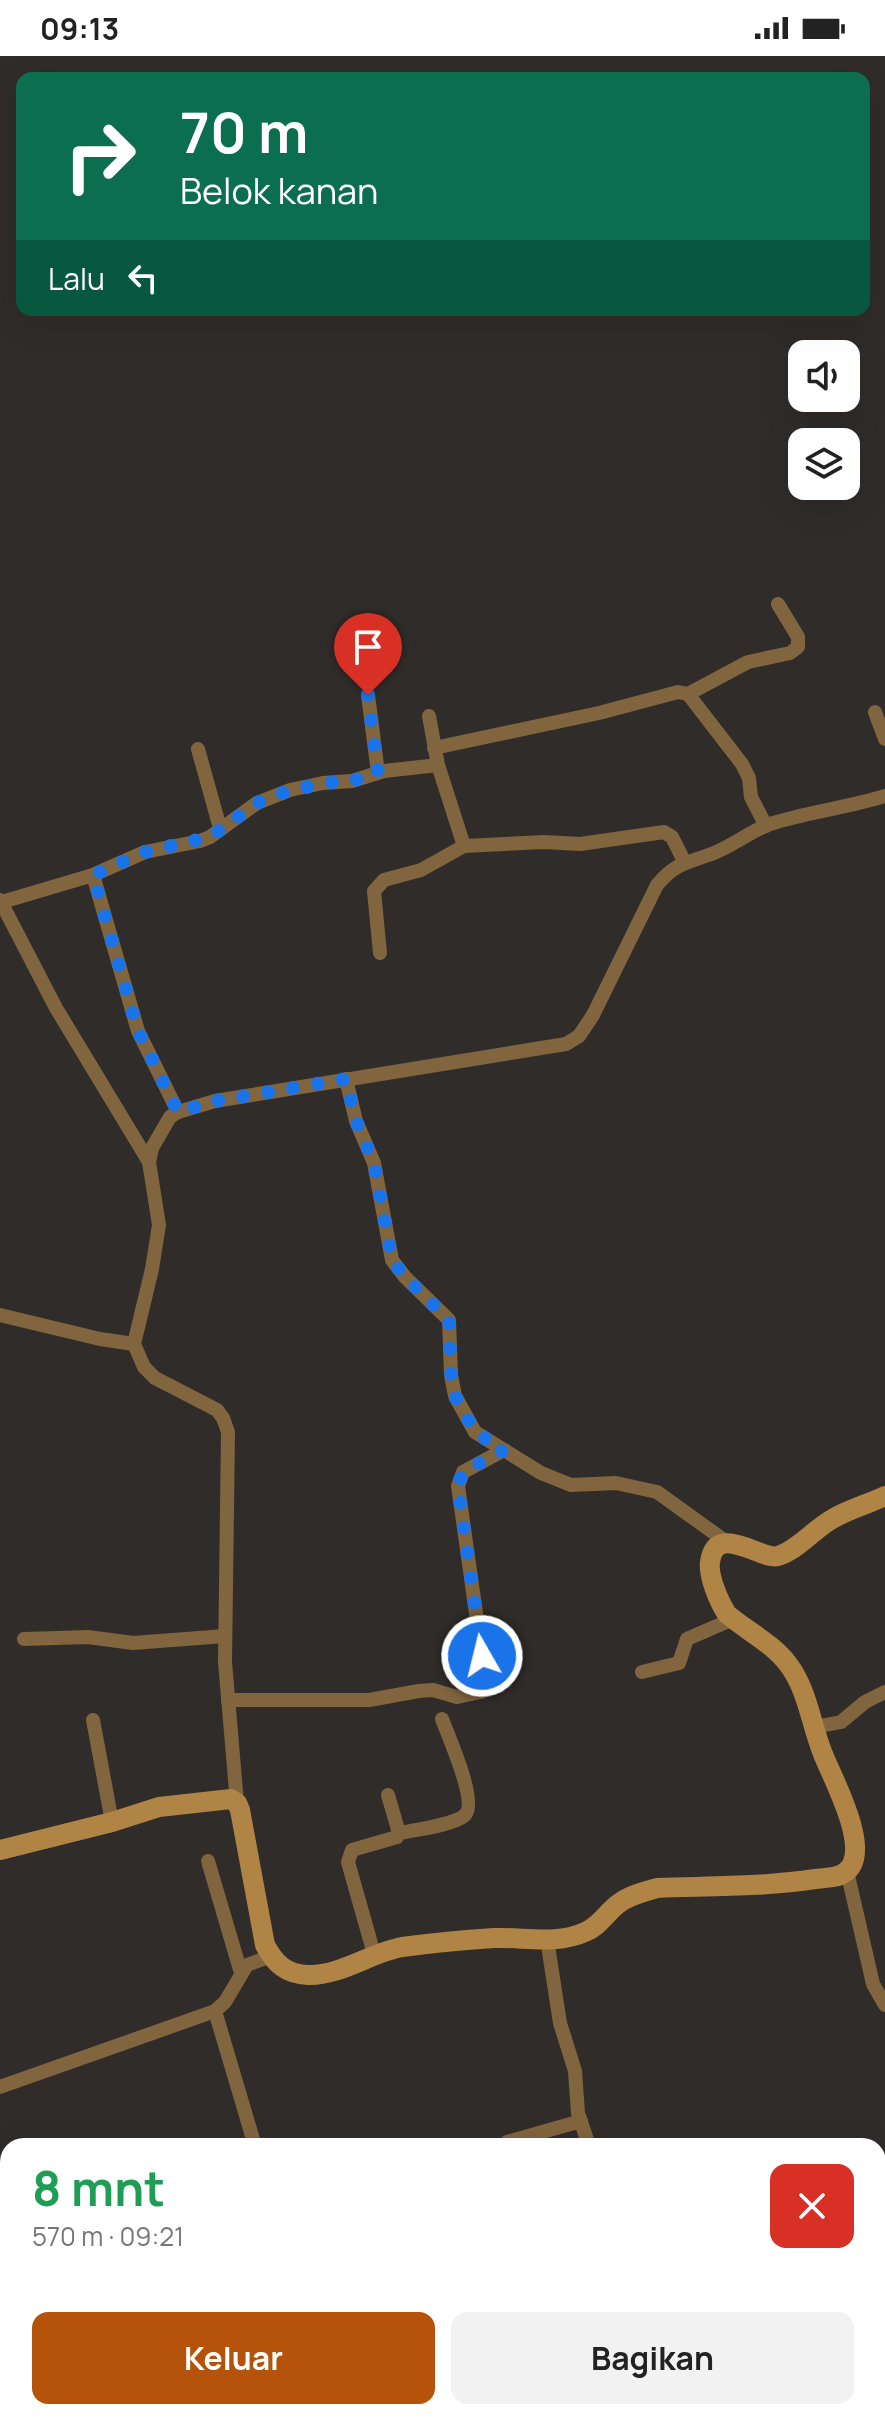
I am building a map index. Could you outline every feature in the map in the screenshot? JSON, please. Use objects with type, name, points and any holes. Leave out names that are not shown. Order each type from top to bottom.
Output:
[{"type":"street","points":[[434,748],[599,713],[678,692],[688,694],[748,662],[790,653],[798,647],[798,637],[778,604]]},
{"type":"street","points":[[688,694],[742,764],[749,778],[751,797],[766,826]]},
{"type":"street","points":[[368,695],[378,773]]},
{"type":"street","points":[[875,712],[885,739]]},
{"type":"street","points":[[429,716],[438,765],[464,846]]},
{"type":"street","points":[[198,749],[220,828]]},
{"type":"street","points":[[149,1162],[56,1008],[1,901],[93,875],[145,852],[200,841],[257,803],[275,795],[323,783],[352,781],[378,773],[438,765]]},
{"type":"street","points":[[847,1871],[832,1877],[781,1884],[657,1888],[619,1903],[598,1925],[585,1933],[564,1938],[494,1938],[404,1947],[374,1954],[332,1971],[307,1975],[283,1969],[265,1945],[237,1803],[225,1636],[228,1432],[217,1410],[155,1378],[144,1367],[134,1344],[159,1225],[149,1162],[152,1148],[170,1117],[215,1101],[566,1044],[579,1036],[593,1015],[657,885],[668,872],[684,861],[737,843],[766,826],[885,796]]},
{"type":"street","points":[[380,953],[374,891],[378,884],[421,870],[464,846],[544,842],[580,844],[664,832],[672,837],[684,861]]},
{"type":"street","points":[[93,875],[138,1031],[178,1112]]},
{"type":"street","points":[[346,1079],[356,1121],[374,1163],[392,1260],[449,1320],[455,1396],[475,1432],[541,1473],[571,1485],[616,1483],[657,1492],[728,1543],[748,1547],[764,1555],[779,1556],[834,1518],[885,1496]]},
{"type":"street","points":[[0,1315],[134,1344]]},
{"type":"street","points":[[228,1700],[369,1700],[433,1690],[457,1697],[481,1692],[486,1684],[458,1486],[463,1472],[504,1450]]},
{"type":"street","points":[[728,1543],[717,1549],[710,1566],[722,1607],[788,1663],[799,1685],[851,1824],[853,1856],[847,1871],[873,1984],[885,2005]]},
{"type":"street","points":[[642,1672],[679,1663],[687,1639],[733,1619]]},
{"type":"street","points":[[24,1639],[88,1637],[133,1643],[225,1636]]},
{"type":"street","points":[[815,1727],[841,1722],[865,1702],[885,1692]]},
{"type":"street","points":[[374,1954],[348,1862],[349,1854],[352,1850],[397,1837],[399,1833],[455,1820],[466,1814],[467,1788],[442,1719]]},
{"type":"street","points":[[93,1720],[112,1822]]},
{"type":"street","points":[[388,1795],[399,1833]]},
{"type":"street","points":[[0,1850],[159,1807],[231,1799],[237,1803]]},
{"type":"street","points":[[208,1861],[241,1973]]},
{"type":"street","points":[[547,1939],[560,2023],[575,2071],[581,2121],[586,2138]]},
{"type":"street","points":[[0,2087],[215,2011],[225,2002],[247,1965],[271,1956]]},
{"type":"street","points":[[215,2011],[253,2138]]},
{"type":"street","points":[[521,2138],[581,2121]]},
{"type":"route","points":[[368,695],[378,773],[275,795],[257,803],[210,837],[134,855],[93,875],[138,1031],[178,1112],[215,1101],[346,1079],[356,1121],[374,1163],[392,1260],[397,1269],[449,1320],[455,1396],[475,1432],[504,1450],[463,1472],[458,1486],[482,1656]]}]
